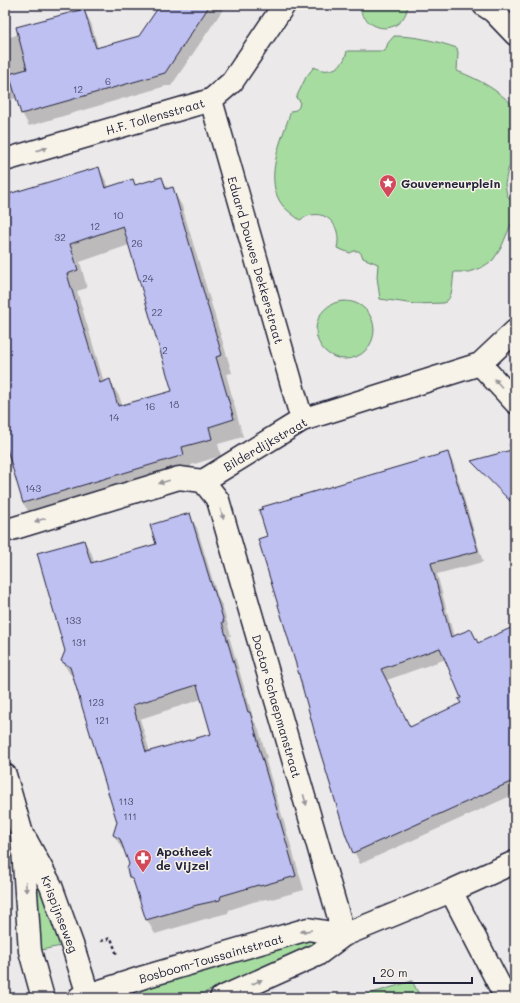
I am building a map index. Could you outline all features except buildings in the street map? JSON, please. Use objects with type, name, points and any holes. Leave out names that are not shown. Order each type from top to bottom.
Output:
[{"type":"street","name":"H.F. Tollensstraat","points":[[5,160],[211,100],[232,82],[284,5]]},
{"type":"street","points":[[484,5],[493,11],[515,34]]},
{"type":"street","name":"Eduard Douwes Dekkerstraat","points":[[211,100],[302,420]]},
{"type":"street","name":"Bilderdijkstraat","points":[[202,481],[302,420],[480,364],[515,330]]},
{"type":"street","points":[[480,364],[515,402]]},
{"type":"street","points":[[5,531],[179,478],[202,481]]},
{"type":"street","name":"Doctor Schaepmanstraat","points":[[202,481],[218,500],[344,935]]},
{"type":"street","name":"Krispijnseweg","points":[[5,775],[22,834],[30,951],[43,998]]},
{"type":"street","name":"Krispijnseweg","points":[[22,834],[51,886],[74,950],[85,997]]},
{"type":"street","points":[[221,998],[317,955],[344,935],[451,891],[515,862]]},
{"type":"street","points":[[451,891],[506,998]]},
{"type":"street","name":"Bosboom-Toussaintstraat","points":[[85,997],[144,977],[308,929],[344,935]]},
{"type":"green space","points":[[359,5],[408,5],[402,20],[397,24],[384,28],[377,27],[370,23],[362,14]]},
{"type":"green space","points":[[394,36],[426,39],[457,48],[457,71],[488,86],[502,95],[515,107],[515,160],[508,169],[505,184],[507,195],[515,206],[515,215],[501,248],[493,260],[475,270],[468,272],[454,272],[451,294],[444,303],[415,304],[380,299],[377,277],[378,264],[363,258],[359,251],[350,253],[337,248],[337,231],[334,224],[329,219],[316,215],[308,216],[300,220],[293,215],[283,206],[277,196],[274,184],[276,159],[283,134],[291,111],[296,110],[299,107],[300,101],[296,98],[306,77],[314,67],[325,70],[335,68],[343,62],[347,51],[385,51],[388,43]]},
{"type":"green space","points":[[339,301],[351,301],[366,309],[374,324],[374,336],[366,351],[351,359],[339,359],[324,351],[316,336],[316,324],[324,309]]},
{"type":"green space","points":[[35,873],[61,946],[41,950]]},
{"type":"green space","points":[[318,938],[321,946],[191,998],[143,998],[140,986]]},
{"type":"green space","points":[[412,981],[421,998],[356,998]]},
{"type":"place","name":"Gouverneurplein","points":[[388,198]]},
{"type":"place","name":"Apotheek de Vijzel","points":[[143,873]]}]
